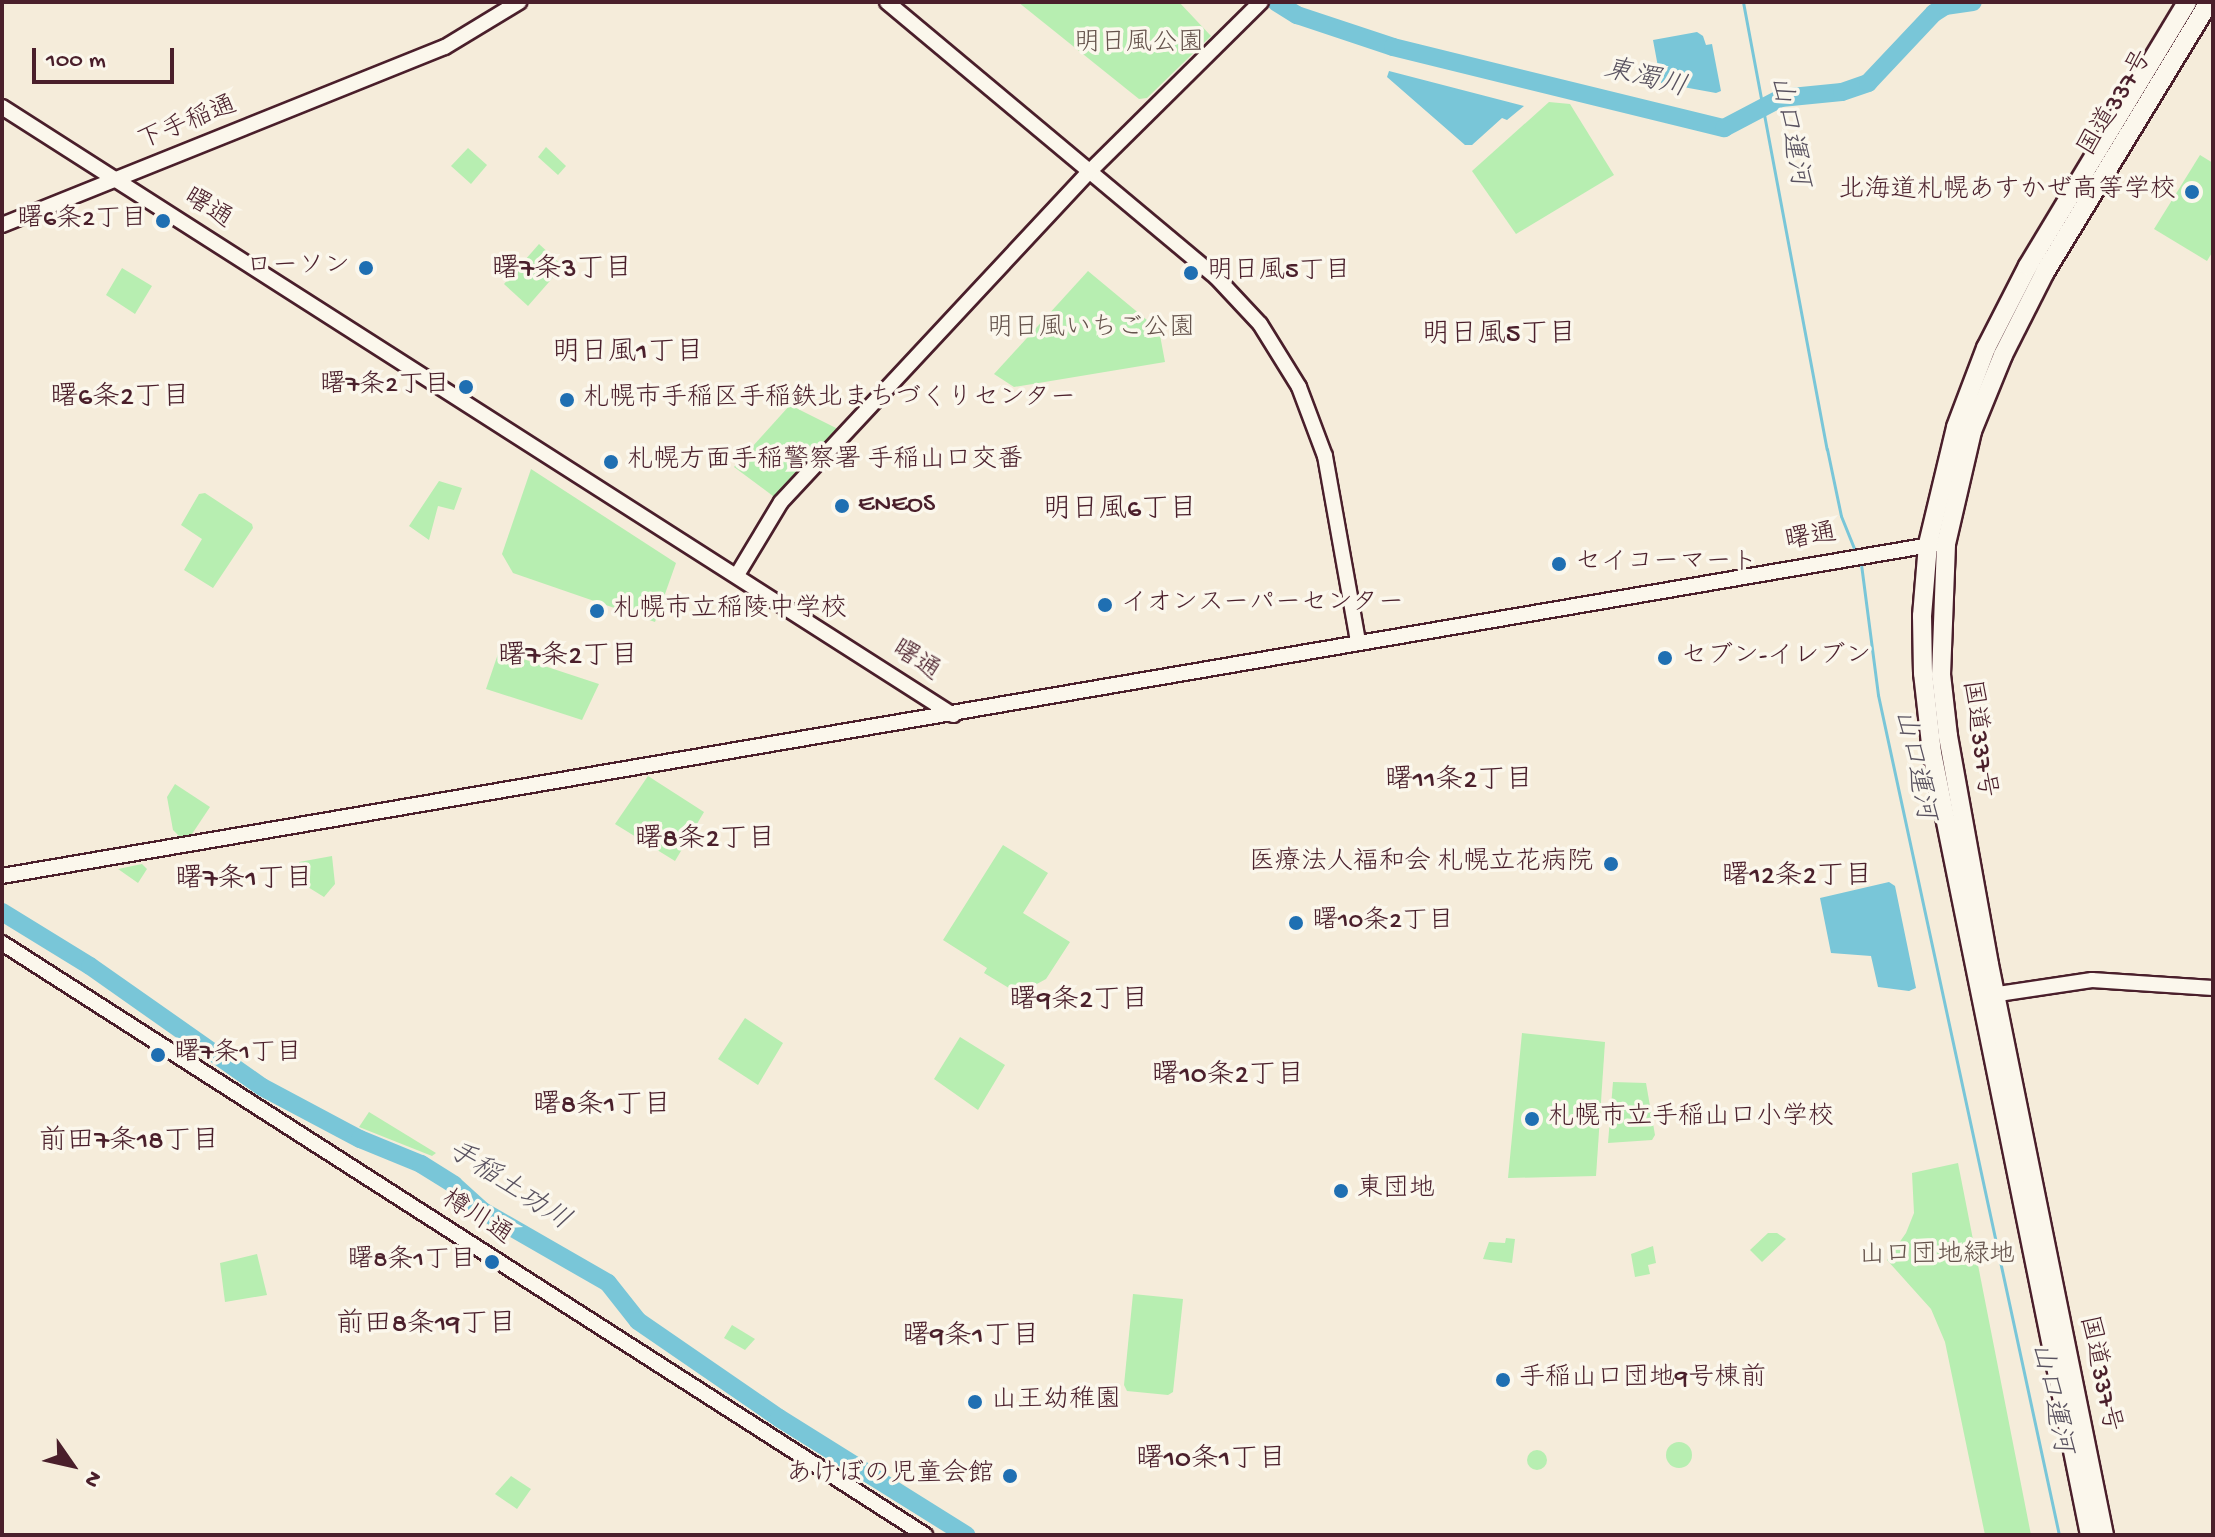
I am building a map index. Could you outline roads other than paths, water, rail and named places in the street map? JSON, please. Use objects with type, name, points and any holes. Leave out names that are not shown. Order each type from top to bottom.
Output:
[{"type":"highway","name":"国道337号","points":[[2104,1535],[1988,995],[1932,753],[1923,673],[1922,616],[1956,427],[1986,348],[2028,266],[2187,2]]},
{"type":"highway","name":"国道337号","points":[[1937,544],[1972,431],[2003,355],[2045,272],[2209,2]]},
{"type":"highway","name":"国道337号","points":[[1988,995],[2090,1535]]},
{"type":"street","name":"下手稲通","points":[[2,225],[445,47],[519,2]]},
{"type":"street","points":[[887,2],[1216,277],[1260,324],[1283,357],[1314,420],[1325,456],[1358,642]]},
{"type":"street","points":[[737,575],[781,502],[1091,170],[1260,3]]},
{"type":"street","name":"曙通","points":[[2,107],[953,715],[1358,642],[1937,544]]},
{"type":"street","points":[[2,876],[953,715]]},
{"type":"street","name":"樽川通","points":[[2,943],[925,1535]]},
{"type":"street","points":[[1988,995],[2092,980],[2213,988]]},
{"type":"water","points":[[1697,32],[1703,36],[1706,45],[1712,44],[1721,91],[1716,93],[1661,83],[1653,40]]},
{"type":"water","points":[[1389,71],[1524,106],[1507,120],[1502,118],[1472,145],[1465,145],[1387,77]]},
{"type":"water","points":[[1889,882],[1895,886],[1916,988],[1909,991],[1878,987],[1871,956],[1831,953],[1820,898]]},
{"type":"waterway","name":"東濁川","points":[[1276,2],[1297,15],[1393,47],[1724,128],[1781,98],[1842,92],[1868,83],[1934,13],[1945,6],[1973,2]]},
{"type":"waterway","name":"山口運河","points":[[1743,2],[1827,449],[1841,516],[1856,553]]},
{"type":"waterway","name":"山口運河","points":[[1861,564],[1878,695],[2059,1535]]},
{"type":"waterway","name":"手稲土功川","points":[[2,912],[90,966],[262,1087],[360,1139],[421,1164],[454,1185],[483,1211],[608,1283],[638,1321],[779,1418],[966,1535]]},
{"type":"place","name":"北海道札幌あすかぜ高等学校","points":[[2192,192]]},
{"type":"place","name":"曙6条2丁目","points":[[163,221]]},
{"type":"place","name":"ローソン","points":[[366,268]]},
{"type":"place","name":"明日風5丁目","points":[[1191,273]]},
{"type":"place","name":"曙7条2丁目","points":[[466,387]]},
{"type":"place","name":"札幌市手稲区手稲鉄北まちづくりセンター","points":[[567,400]]},
{"type":"place","name":"札幌方面手稲警察署 手稲山口交番","points":[[611,462]]},
{"type":"place","name":"ENEOS","points":[[842,506]]},
{"type":"place","name":"セイコーマート","points":[[1559,564]]},
{"type":"place","name":"イオンスーパーセンター","points":[[1105,605]]},
{"type":"place","name":"札幌市立稲陵中学校","points":[[597,611]]},
{"type":"place","name":"セブン-イレブン","points":[[1665,658]]},
{"type":"place","name":"医療法人福和会 札幌立花病院","points":[[1611,864]]},
{"type":"place","name":"曙10条2丁目","points":[[1296,923]]},
{"type":"place","name":"曙7条1丁目","points":[[158,1055]]},
{"type":"place","name":"札幌市立手稲山口小学校","points":[[1532,1119]]},
{"type":"place","name":"東団地","points":[[1341,1191]]},
{"type":"place","name":"曙8条1丁目","points":[[492,1262]]},
{"type":"place","name":"手稲山口団地9号棟前","points":[[1503,1380]]},
{"type":"place","name":"山王幼稚園","points":[[975,1402]]},
{"type":"place","name":"あけぼの児童会館","points":[[1010,1476]]},
{"type":"district","name":"曙7条3丁目","points":[[562,271]]},
{"type":"district","name":"明日風5丁目","points":[[1499,336]]},
{"type":"district","name":"明日風1丁目","points":[[628,354]]},
{"type":"district","name":"曙6条2丁目","points":[[120,399]]},
{"type":"district","name":"明日風6丁目","points":[[1120,511]]},
{"type":"district","name":"曙7条2丁目","points":[[568,658]]},
{"type":"district","name":"曙11条2丁目","points":[[1459,782]]},
{"type":"district","name":"曙8条2丁目","points":[[705,841]]},
{"type":"district","name":"曙12条2丁目","points":[[1797,878]]},
{"type":"district","name":"曙7条1丁目","points":[[244,881]]},
{"type":"district","name":"曙9条2丁目","points":[[1079,1002]]},
{"type":"district","name":"曙10条2丁目","points":[[1228,1077]]},
{"type":"district","name":"曙8条1丁目","points":[[602,1107]]},
{"type":"district","name":"前田7条18丁目","points":[[129,1143]]},
{"type":"district","name":"前田8条19丁目","points":[[426,1326]]},
{"type":"district","name":"曙9条1丁目","points":[[971,1338]]},
{"type":"district","name":"曙10条1丁目","points":[[1211,1461]]},
{"type":"park label","name":"明日風公園","points":[[1139,45]]},
{"type":"park label","name":"明日風いちご公園","points":[[1091,330]]},
{"type":"park label","name":"山口団地緑地","points":[[1937,1257]]}]
